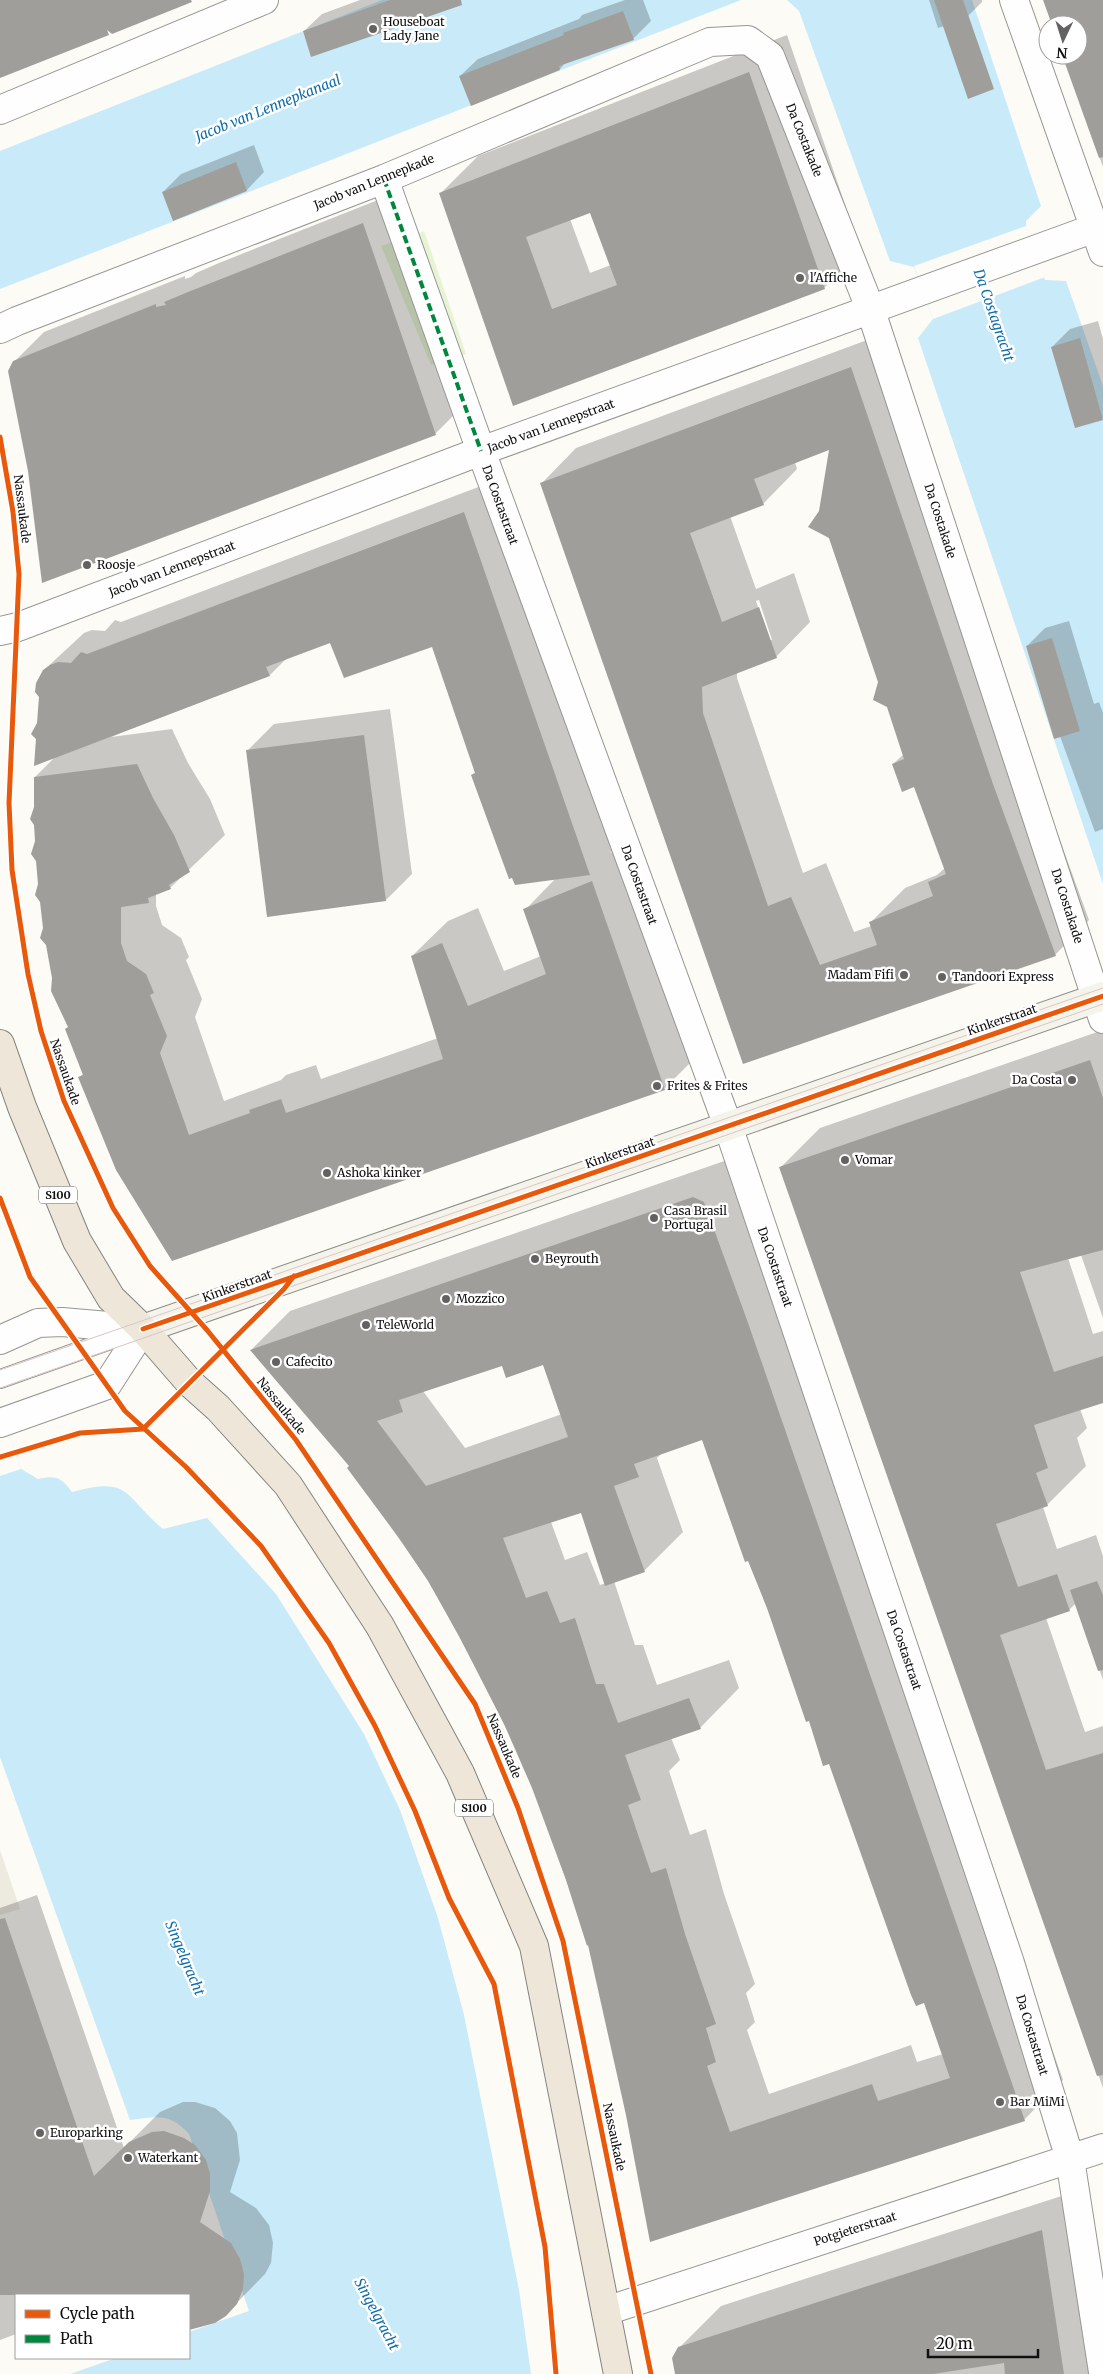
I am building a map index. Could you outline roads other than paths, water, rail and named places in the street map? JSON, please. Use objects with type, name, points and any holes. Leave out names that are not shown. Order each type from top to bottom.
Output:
[{"type":"main road","name":"S100","points":[[0,1044],[22,1106],[77,1241],[110,1298],[143,1329],[163,1354],[190,1383],[218,1408],[288,1485],[380,1626],[460,1773],[534,1946],[618,2374]]},
{"type":"street","points":[[0,110],[264,0]]},
{"type":"street","points":[[1014,0],[1100,235]]},
{"type":"street","name":"Jacob van Lennepkade","points":[[0,330],[26,318],[384,179],[710,42],[748,40]]},
{"type":"street","name":"Da Costakade","points":[[748,40],[770,56],[870,308],[1101,1004]]},
{"type":"street","name":"Da Costastraat","points":[[384,179],[480,451],[728,1126],[1003,1944],[1070,2158],[1103,2372]]},
{"type":"street","name":"Jacob van Lennepstraat","points":[[0,631],[18,627],[480,451],[870,308],[1035,250],[1100,235]]},
{"type":"street","name":"Kinkerstraat","points":[[0,1340],[38,1323],[62,1322],[143,1329],[728,1126],[1101,1004]]},
{"type":"street","points":[[3,1422],[107,1385],[143,1329]]},
{"type":"street","name":"Potgieterstraat","points":[[606,2311],[1103,2148]]},
{"type":"lane","name":"Kinkerstraat","points":[[0,1378],[143,1329]]},
{"type":"water","name":"Jacob van Lennepkanaal","points":[[382,0],[741,0],[0,289],[0,151]]},
{"type":"water","name":"Da Costagracht","points":[[787,0],[972,0],[1041,206],[1026,221],[1026,226],[1045,280],[1066,281],[1103,386],[1103,884],[918,338],[933,319],[914,267],[890,261],[799,11]]},
{"type":"water","name":"Singelgracht","points":[[0,1406],[21,1469],[38,1479],[58,1478],[72,1492],[105,1486],[116,1488],[132,1498],[163,1529],[207,1518],[276,1594],[364,1734],[400,1810],[438,1918],[464,2015],[519,2290],[531,2374],[70,2374],[113,2359],[190,2359],[190,2332],[249,2311],[189,2134],[169,2119],[155,2117],[130,2120],[0,1757]]},
{"type":"tram line","points":[[0,1370],[1103,988]]},
{"type":"tram line","points":[[0,1388],[1103,1004]]},
{"type":"place","name":"Houseboat Lady Jane","points":[[373,29]]},
{"type":"place","name":"l'Affiche","points":[[800,278]]},
{"type":"place","name":"Roosje","points":[[87,565]]},
{"type":"place","name":"Madam Fifi","points":[[904,975]]},
{"type":"place","name":"Tandoori Express","points":[[942,977]]},
{"type":"place","name":"Da Costa","points":[[1072,1080]]},
{"type":"place","name":"Frites & Frites","points":[[657,1086]]},
{"type":"place","name":"Vomar","points":[[845,1160]]},
{"type":"place","name":"Ashoka kinker","points":[[327,1173]]},
{"type":"place","name":"Casa Brasil Portugal","points":[[654,1218]]},
{"type":"place","name":"Beyrouth","points":[[535,1259]]},
{"type":"place","name":"Mozzico","points":[[446,1299]]},
{"type":"place","name":"TeleWorld","points":[[366,1325]]},
{"type":"place","name":"Cafecito","points":[[276,1362]]},
{"type":"place","name":"Bar MiMi","points":[[1000,2102]]},
{"type":"place","name":"Europarking","points":[[40,2133]]},
{"type":"place","name":"Waterkant","points":[[128,2158]]}]
